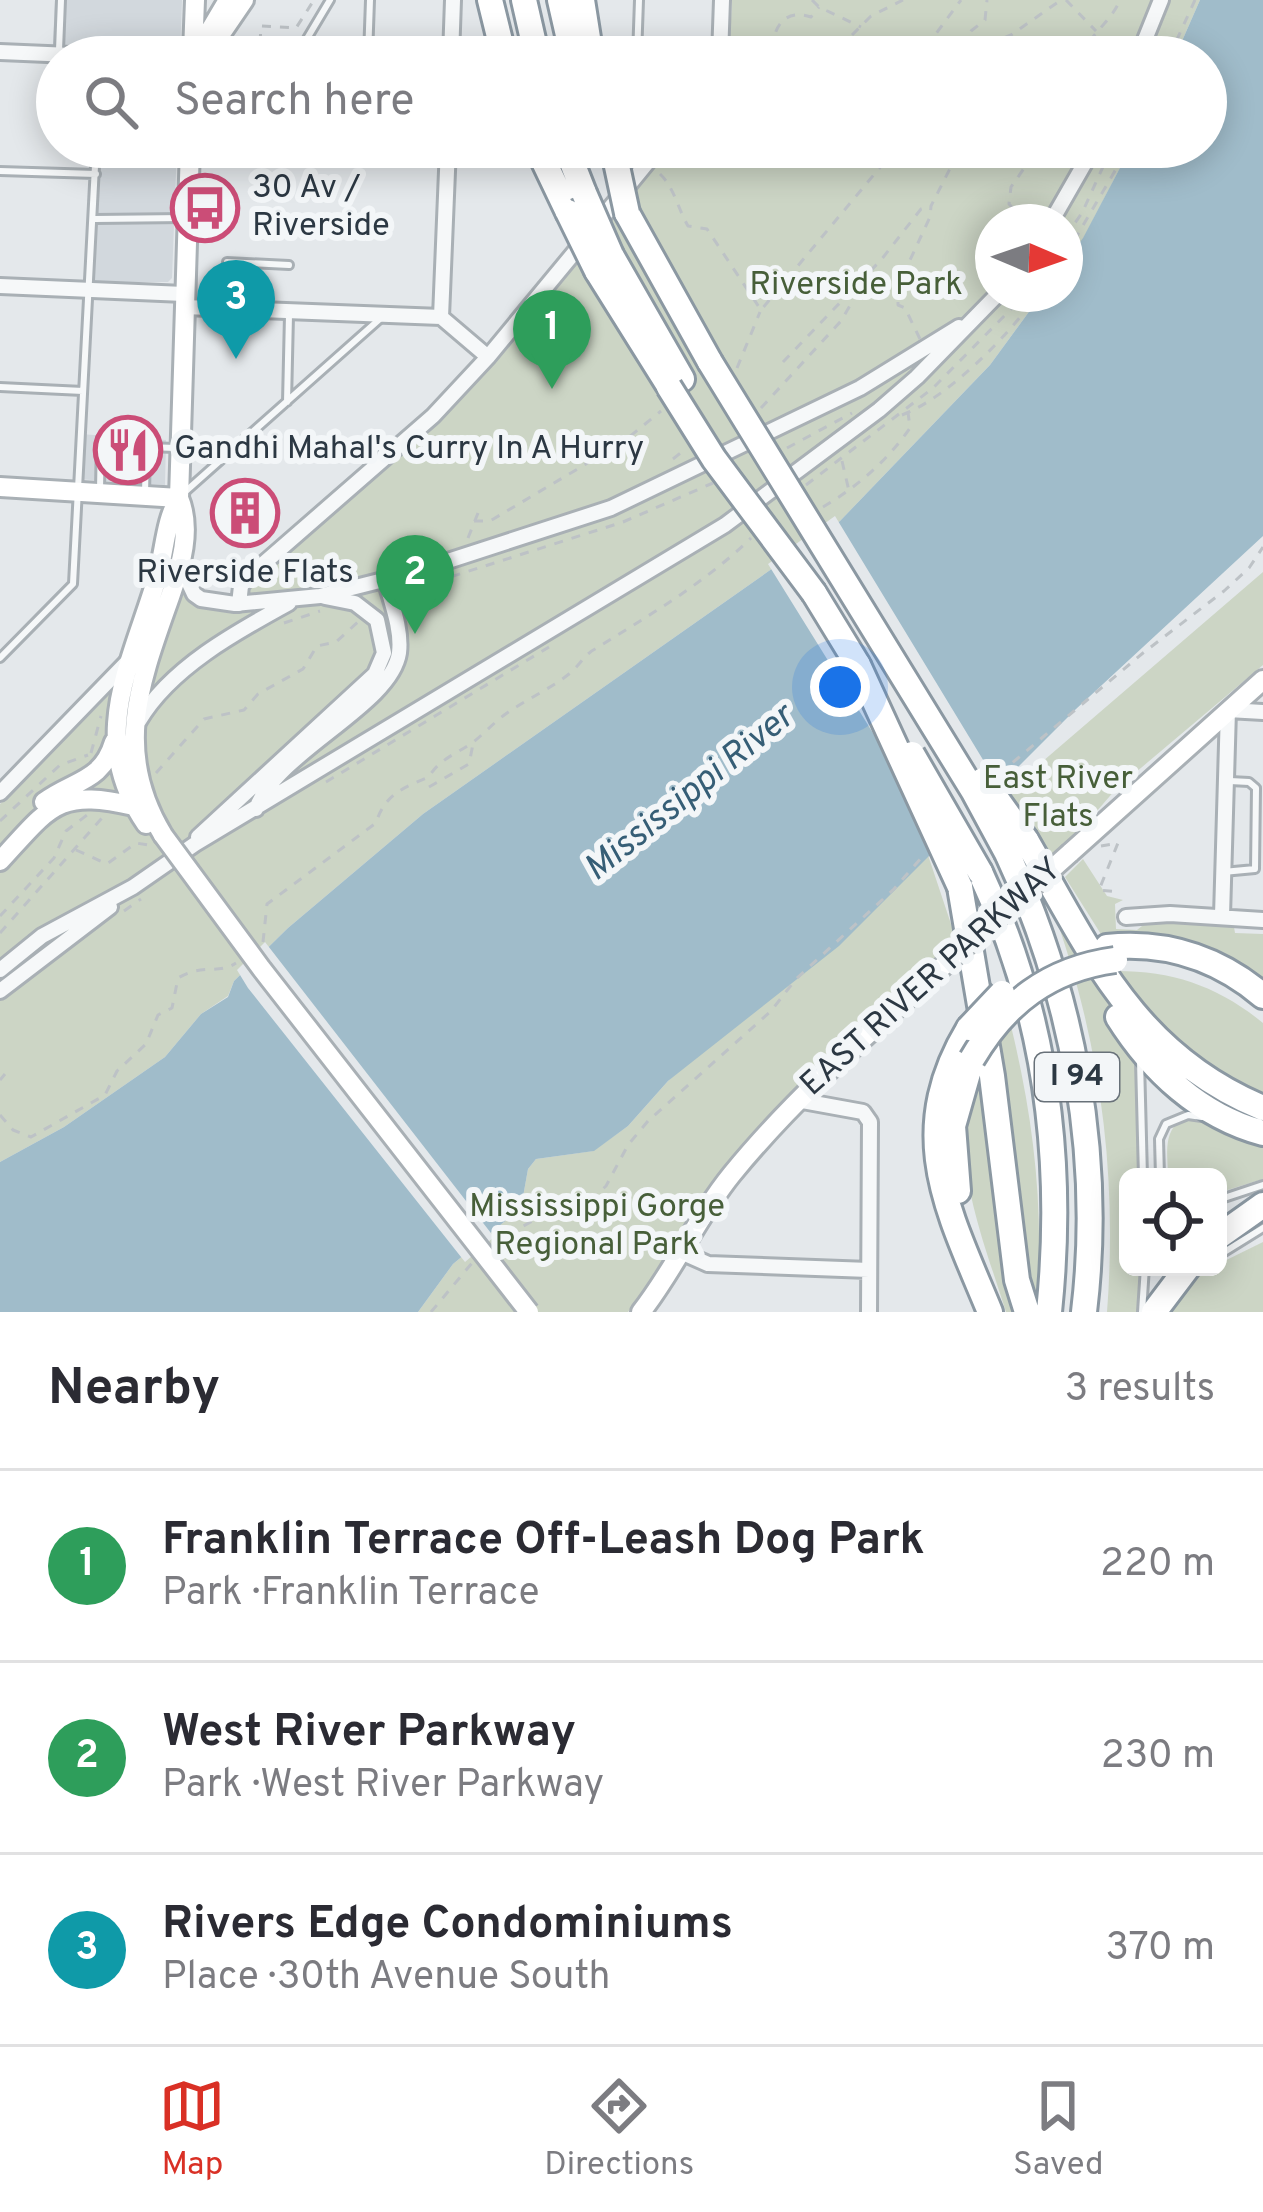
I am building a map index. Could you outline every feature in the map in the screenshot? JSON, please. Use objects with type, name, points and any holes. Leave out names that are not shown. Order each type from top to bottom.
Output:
[{"type":"highway","points":[[490,0],[499,36]]},
{"type":"highway","points":[[524,0],[532,36]]},
{"type":"highway","points":[[560,0],[568,36]]},
{"type":"highway","points":[[582,0],[588,36]]},
{"type":"highway","points":[[552,168],[576,203],[674,390],[858,665],[970,880],[1016,1280],[1027,1312]]},
{"type":"highway","points":[[570,168],[576,203]]},
{"type":"highway","name":"I 94","points":[[614,168],[631,220],[710,362],[974,791],[1016,847],[1052,966],[1079,1087],[1089,1207],[1084,1312]]},
{"type":"highway","points":[[1016,847],[1070,918],[1115,991],[1158,1042],[1212,1082],[1263,1108]]},
{"type":"highway","name":"I 94","points":[[970,880],[1019,969],[1048,1092],[1054,1213],[1048,1312]]},
{"type":"highway","points":[[1070,918],[1102,990],[1137,1046],[1178,1089],[1230,1121],[1263,1132]]},
{"type":"highway","points":[[992,1312],[953,1163],[955,1112],[972,1059],[1000,1017],[1028,992],[1060,974],[1145,945],[1186,952],[1220,966],[1263,996]]},
{"type":"highway","points":[[992,1312],[945,1203],[935,1155],[939,1099],[948,1068],[969,1028],[994,999],[1029,974],[1072,955],[1111,954],[1191,971],[1225,986],[1263,1014]]},
{"type":"highway","points":[[1227,1231],[1263,1205]]},
{"type":"highway","points":[[1154,1312],[1181,1276]]},
{"type":"street","points":[[195,0],[195,36]]},
{"type":"street","points":[[207,36],[228,0]]},
{"type":"street","points":[[219,36],[244,0]]},
{"type":"street","points":[[452,36],[453,0]]},
{"type":"street","points":[[721,36],[722,0]]},
{"type":"street","points":[[1147,36],[1162,0]]},
{"type":"street","points":[[0,52],[36,53]]},
{"type":"street","points":[[156,840],[138,777],[133,730],[142,681],[180,564],[185,512],[179,498],[189,168]]},
{"type":"street","points":[[441,317],[447,168]]},
{"type":"street","points":[[239,604],[247,578],[433,416],[488,357],[643,168]]},
{"type":"street","points":[[1062,204],[1082,168]]},
{"type":"street","points":[[0,286],[89,290],[289,311],[441,317],[488,357]]},
{"type":"street","points":[[0,992],[195,844],[725,524],[878,410],[980,312]]},
{"type":"street","points":[[180,564],[190,588],[201,599],[239,604],[320,596],[467,555],[611,508],[860,388],[971,321]]},
{"type":"street","points":[[860,388],[878,410]]},
{"type":"street","points":[[0,487],[179,498]]},
{"type":"street","points":[[0,844],[55,794],[98,773],[109,759],[117,706],[159,571],[170,512],[179,498]]},
{"type":"street","points":[[256,809],[268,785],[379,686],[398,660],[398,633],[385,580]]},
{"type":"street","points":[[195,844],[212,821],[375,674],[385,653],[377,620],[355,603],[320,596]]},
{"type":"street","points":[[133,730],[154,699],[226,636],[293,601]]},
{"type":"street","points":[[0,793],[132,658]]},
{"type":"street","name":"EAST RIVER PARKWAY","points":[[642,1310],[729,1178],[797,1100],[1263,680]]},
{"type":"street","points":[[1222,916],[1228,710],[1263,712]]},
{"type":"street","points":[[114,742],[134,806],[156,840],[194,880],[529,1312]]},
{"type":"street","points":[[0,861],[56,805],[93,796],[134,806]]},
{"type":"street","points":[[0,970],[42,936],[133,887]]},
{"type":"street","points":[[1126,917],[1263,920]]},
{"type":"street","points":[[797,1100],[867,1115],[871,1130],[869,1312]]},
{"type":"street","points":[[676,1260],[868,1270]]},
{"type":"lane","points":[[60,36],[61,0]]},
{"type":"lane","points":[[309,36],[330,0]]},
{"type":"lane","points":[[369,36],[370,0]]},
{"type":"lane","points":[[638,36],[639,0]]},
{"type":"lane","points":[[90,492],[83,391],[96,168]]},
{"type":"lane","points":[[0,171],[96,174]]},
{"type":"lane","points":[[94,219],[187,218]]},
{"type":"lane","points":[[227,262],[289,265]]},
{"type":"lane","points":[[286,402],[289,311]]},
{"type":"lane","points":[[179,498],[384,315]]},
{"type":"lane","points":[[0,387],[83,391]]},
{"type":"lane","points":[[0,658],[73,584],[101,439]]},
{"type":"lane","points":[[145,494],[146,447],[180,448]]},
{"type":"lane","points":[[1223,872],[1255,869],[1256,788],[1250,782],[1226,781]]},
{"type":"lane","points":[[1137,1046],[1143,1168]]},
{"type":"lane","points":[[1160,1168],[1160,1139],[1171,1119],[1188,1115],[1230,1121]]},
{"type":"lane","points":[[1227,1197],[1263,1185]]},
{"type":"lane","points":[[1227,1250],[1263,1228]]},
{"type":"lane","points":[[1142,1312],[1144,1276]]},
{"type":"path","points":[[260,36],[260,26],[296,28],[314,0]]},
{"type":"path","points":[[812,0],[861,27]]},
{"type":"path","points":[[851,36],[872,16],[903,0]]},
{"type":"path","points":[[934,36],[961,0]]},
{"type":"path","points":[[968,36],[985,20],[986,0]]},
{"type":"path","points":[[1004,36],[1063,0],[1097,33]]},
{"type":"path","points":[[1094,36],[1120,0]]},
{"type":"path","points":[[1179,36],[1195,0]]},
{"type":"path","points":[[774,36],[782,20],[799,14],[811,17],[819,7]]},
{"type":"path","points":[[741,366],[761,310],[879,168]]},
{"type":"path","points":[[925,347],[905,308],[898,305],[898,286],[950,168]]},
{"type":"path","points":[[1011,204],[1011,187],[1024,168]]},
{"type":"path","points":[[1083,211],[1102,168]]},
{"type":"path","points":[[1083,225],[1117,168]]},
{"type":"path","points":[[660,174],[671,184],[675,204],[688,226],[707,229],[761,310]]},
{"type":"path","points":[[783,362],[921,209],[931,206]]},
{"type":"path","points":[[748,415],[766,405],[841,321],[859,290],[856,286]]},
{"type":"path","points":[[898,416],[968,369],[1021,312]]},
{"type":"path","points":[[474,521],[490,521],[623,442],[674,390]]},
{"type":"path","points":[[828,505],[849,491],[907,433],[912,419],[908,412]]},
{"type":"path","points":[[673,459],[693,442]]},
{"type":"path","points":[[842,459],[849,491]]},
{"type":"path","points":[[467,555],[468,530],[478,513]]},
{"type":"path","points":[[264,941],[267,904],[376,823],[382,806],[395,792],[429,777],[434,766],[564,678],[590,651],[719,570],[752,537]]},
{"type":"path","points":[[994,780],[1224,591],[1263,548]]},
{"type":"path","points":[[155,775],[204,719],[244,710],[265,689],[303,669],[317,646],[336,642],[345,630]]},
{"type":"path","points":[[430,787],[469,764],[474,742]]},
{"type":"path","points":[[0,820],[60,764],[90,754]]},
{"type":"path","points":[[0,933],[110,809]]},
{"type":"path","points":[[0,916],[54,858],[72,824],[93,812]]},
{"type":"path","points":[[74,849],[107,864],[136,843],[156,840]]},
{"type":"path","points":[[1096,845],[1118,843],[1099,890],[1119,892]]},
{"type":"path","points":[[431,1312],[495,1240],[538,1218],[588,1203],[606,1186],[647,1121],[771,1011],[796,979],[894,890],[935,844]]},
{"type":"path","points":[[0,1115],[13,1130],[32,1137],[92,1104],[105,1095],[117,1071],[146,1044],[158,1015],[172,1008],[178,978],[197,967],[224,970],[233,965]]},
{"type":"path","points":[[0,1080],[5,1074]]},
{"type":"shaded area","points":[[55,0],[182,0],[181,36],[53,36]]},
{"type":"shaded area","points":[[95,168],[176,168],[172,278],[168,282],[89,282]]},
{"type":"shaded area","points":[[80,434],[166,440],[165,485],[77,479]]},
{"type":"green space","points":[[732,0],[1200,0],[1184,36],[730,36]]},
{"type":"green space","name":"Riverside Park","points":[[654,168],[1120,168],[1083,239],[1083,204],[975,204],[975,312],[1029,312],[990,365],[840,521],[423,814],[288,928],[234,981],[228,996],[201,1014],[165,1057],[64,1127],[0,1162],[0,804],[104,700],[182,592],[202,605],[225,611],[464,396]]},
{"type":"green space","name":"East River Flats","points":[[1263,572],[1263,665],[1116,789],[1051,864],[1007,792]]},
{"type":"green space","name":"Mississippi Gorge Regional Park","points":[[924,843],[958,945],[818,1073],[628,1312],[418,1312],[453,1264],[521,1208],[528,1169],[536,1159],[593,1151],[628,1126],[668,1081]]},
{"type":"green space","points":[[1083,859],[1107,896],[1123,900],[1115,904],[1116,929],[1137,930],[1147,922],[1234,927],[1235,933],[1263,934],[1263,987],[1104,939],[1065,877]]},
{"type":"green space","points":[[1049,899],[1138,1058],[1137,1168],[1119,1168],[1119,1276],[1142,1276],[1137,1312],[1107,1312],[1107,1154],[1092,1051]]},
{"type":"green space","points":[[1117,971],[1158,974],[1195,984],[1263,1023],[1263,1100],[1220,1076],[1181,1046],[1146,1011]]},
{"type":"green space","points":[[1010,1022],[1035,1166],[1036,1312],[1006,1312],[972,1200],[966,1164],[971,1093],[986,1057]]},
{"type":"green space","points":[[1182,1119],[1193,1119],[1263,1147],[1263,1179],[1227,1190],[1227,1168],[1168,1168],[1169,1138]]},
{"type":"green space","points":[[1263,1242],[1263,1312],[1162,1312],[1197,1276],[1227,1276],[1227,1260]]},
{"type":"water","name":"Mississippi River","points":[[1200,0],[1263,0],[1263,536],[1076,709],[839,946],[668,1081],[628,1126],[594,1151],[536,1159],[528,1169],[521,1208],[453,1264],[418,1312],[0,1312],[0,1162],[64,1127],[165,1057],[201,1014],[228,997],[234,981],[288,928],[423,814],[840,521],[990,365],[1029,312],[1083,312],[1083,238],[1120,168],[1227,168],[1227,36],[1184,36]]},
{"type":"pier","points":[[835,516],[1002,791],[940,854],[919,807],[768,564]]},
{"type":"pier","points":[[265,942],[494,1237],[465,1262],[248,988],[237,970]]},
{"type":"place","name":"30 Av / Riverside","points":[[205,208]]},
{"type":"place","name":"Rivers Edge Condominiums","points":[[236,359]]},
{"type":"place","name":"Franklin Terrace Off-Leash Dog Park","points":[[552,389]]},
{"type":"place","name":"Gandhi Mahal's Curry In A Hurry","points":[[128,450]]},
{"type":"place","name":"Riverside Flats","points":[[245,513]]},
{"type":"place","name":"West River Parkway","points":[[415,634]]}]
